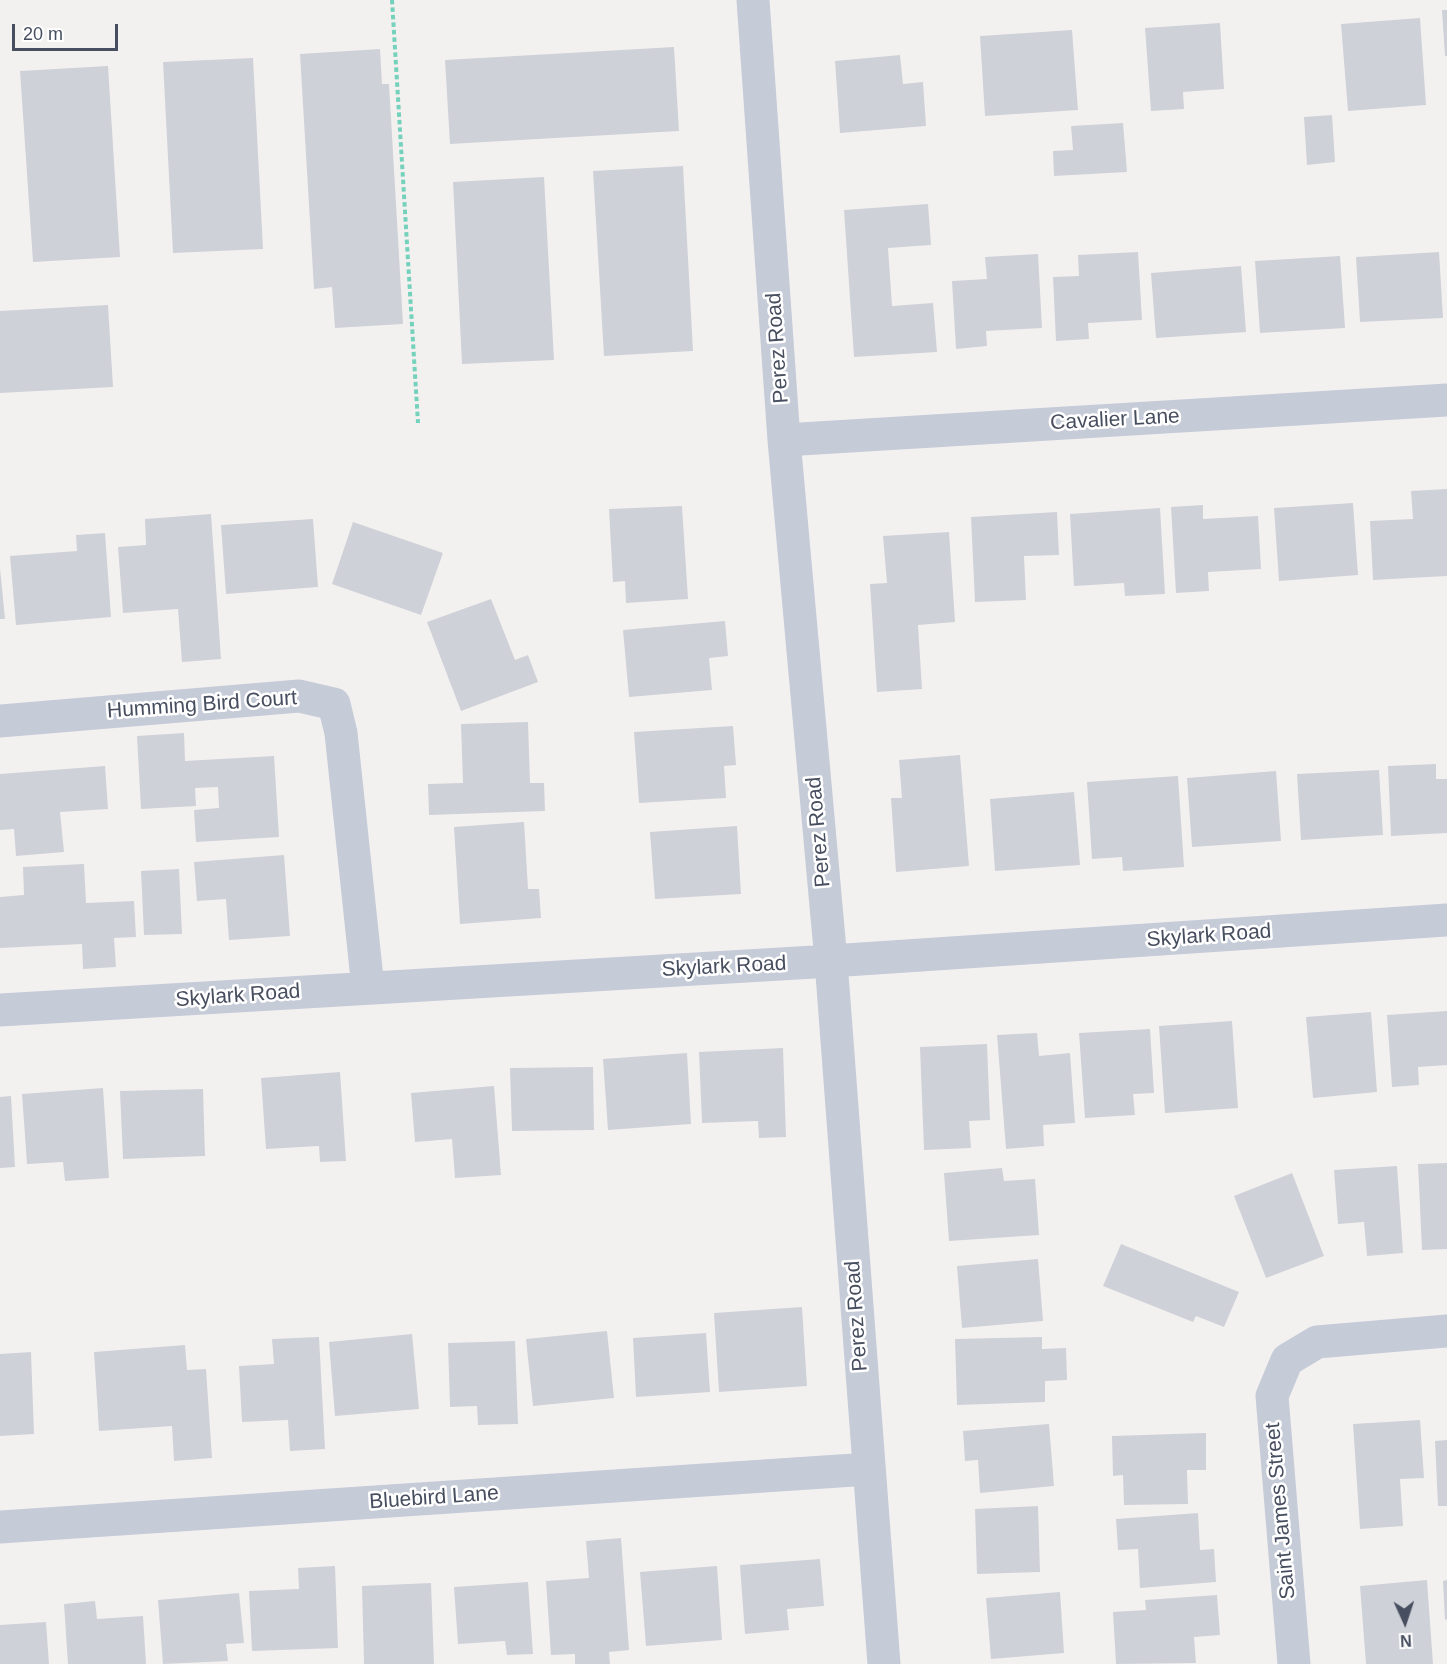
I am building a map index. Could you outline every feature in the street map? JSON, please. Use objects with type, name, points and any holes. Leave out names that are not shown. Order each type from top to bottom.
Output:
[{"type":"street","name":"Perez Road","points":[[753,0],[784,440],[831,961],[884,1664]]},
{"type":"street","name":"Cavalier Lane","points":[[784,440],[1447,400]]},
{"type":"street","name":"Humming Bird Court","points":[[0,721],[299,696],[334,704],[341,733],[368,988]]},
{"type":"street","name":"Skylark Road","points":[[0,1010],[831,961],[1447,920]]},
{"type":"street","name":"Saint James Street","points":[[1294,1664],[1272,1396],[1287,1360],[1317,1342],[1447,1331]]},
{"type":"street","name":"Bluebird Lane","points":[[0,1527],[869,1468]]},
{"type":"path","points":[[392,0],[418,423]]},
{"type":"building","points":[[1442,10],[1447,10],[1447,56],[1445,56]]},
{"type":"building","points":[[1420,18],[1426,105],[1348,111],[1341,24]]},
{"type":"building","points":[[1220,23],[1224,89],[1183,92],[1184,109],[1151,111],[1145,28]]},
{"type":"building","points":[[1072,30],[1078,110],[985,116],[980,36]]},
{"type":"building","points":[[674,47],[679,131],[450,144],[445,60]]},
{"type":"building","points":[[380,49],[382,84],[389,84],[403,324],[335,328],[332,287],[314,289],[300,54]]},
{"type":"building","points":[[900,55],[903,84],[923,82],[926,126],[840,133],[835,61]]},
{"type":"building","points":[[253,58],[263,249],[173,253],[163,62]]},
{"type":"building","points":[[108,66],[120,257],[33,262],[20,71]]},
{"type":"building","points":[[1332,115],[1335,162],[1307,165],[1304,117]]},
{"type":"building","points":[[1123,123],[1127,172],[1054,176],[1053,151],[1073,150],[1071,126]]},
{"type":"building","points":[[683,166],[693,351],[604,356],[593,171]]},
{"type":"building","points":[[544,177],[554,360],[462,364],[453,182]]},
{"type":"building","points":[[928,204],[931,245],[888,248],[892,306],[933,303],[937,352],[854,357],[844,210]]},
{"type":"building","points":[[1138,252],[1142,320],[1088,323],[1089,339],[1056,341],[1053,277],[1079,276],[1078,255]]},
{"type":"building","points":[[1439,252],[1443,318],[1360,322],[1356,257]]},
{"type":"building","points":[[1038,254],[1042,328],[986,331],[987,346],[956,349],[952,281],[987,279],[985,257]]},
{"type":"building","points":[[1340,256],[1345,328],[1260,333],[1255,261]]},
{"type":"building","points":[[1241,266],[1246,332],[1156,338],[1151,273]]},
{"type":"building","points":[[108,305],[113,387],[0,393],[0,311]]},
{"type":"building","points":[[1447,489],[1447,576],[1373,580],[1370,521],[1413,519],[1411,491]]},
{"type":"building","points":[[1353,503],[1358,575],[1279,581],[1274,508]]},
{"type":"building","points":[[1203,505],[1203,519],[1258,516],[1261,569],[1208,572],[1209,591],[1176,593],[1171,507]]},
{"type":"building","points":[[682,506],[688,599],[626,603],[625,581],[613,582],[609,509]]},
{"type":"building","points":[[1160,508],[1165,594],[1125,596],[1124,583],[1074,586],[1070,514]]},
{"type":"building","points":[[1057,512],[1059,555],[1024,556],[1026,600],[975,602],[971,517]]},
{"type":"building","points":[[211,514],[221,659],[182,662],[178,609],[123,613],[118,547],[146,545],[145,519]]},
{"type":"building","points":[[313,519],[318,587],[226,594],[221,525]]},
{"type":"building","points":[[353,522],[443,553],[421,615],[332,584]]},
{"type":"building","points":[[949,532],[955,622],[918,625],[922,689],[877,692],[870,584],[887,583],[883,536]]},
{"type":"building","points":[[105,533],[111,617],[16,625],[10,556],[77,551],[76,535]]},
{"type":"building","points":[[0,568],[5,619],[0,619]]},
{"type":"building","points":[[491,599],[515,660],[528,655],[538,682],[461,711],[427,622]]},
{"type":"building","points":[[725,621],[728,656],[709,658],[712,690],[629,697],[623,630]]},
{"type":"building","points":[[528,722],[530,783],[544,783],[545,811],[429,815],[428,784],[463,783],[461,724]]},
{"type":"building","points":[[733,726],[736,765],[724,766],[726,798],[639,803],[634,732]]},
{"type":"building","points":[[184,733],[185,761],[274,756],[279,837],[196,842],[194,810],[219,808],[218,787],[195,788],[196,806],[141,809],[137,736]]},
{"type":"building","points":[[960,755],[969,866],[896,872],[891,798],[902,798],[899,760]]},
{"type":"building","points":[[1436,764],[1436,779],[1447,779],[1447,833],[1391,836],[1388,766]]},
{"type":"building","points":[[105,766],[108,809],[60,812],[64,852],[16,856],[14,829],[0,830],[0,774]]},
{"type":"building","points":[[1379,770],[1383,835],[1301,840],[1297,774]]},
{"type":"building","points":[[1276,771],[1281,841],[1192,847],[1187,778]]},
{"type":"building","points":[[1178,776],[1184,867],[1123,871],[1122,857],[1092,859],[1087,782]]},
{"type":"building","points":[[1074,792],[1080,865],[995,871],[990,799]]},
{"type":"building","points":[[524,822],[528,889],[539,889],[541,918],[460,924],[454,827]]},
{"type":"building","points":[[737,826],[741,894],[655,899],[650,832]]},
{"type":"building","points":[[284,855],[290,936],[229,940],[226,899],[197,901],[194,862]]},
{"type":"building","points":[[84,864],[86,903],[134,901],[136,937],[114,938],[116,967],[83,969],[82,944],[0,948],[0,897],[24,895],[23,867]]},
{"type":"building","points":[[179,869],[182,934],[144,935],[141,871]]},
{"type":"building","points":[[1447,1011],[1447,1065],[1418,1067],[1419,1085],[1392,1087],[1387,1015]]},
{"type":"building","points":[[1371,1012],[1377,1092],[1313,1098],[1306,1017]]},
{"type":"building","points":[[1232,1021],[1238,1108],[1165,1113],[1159,1026]]},
{"type":"building","points":[[1150,1029],[1154,1093],[1133,1094],[1135,1115],[1085,1118],[1079,1033]]},
{"type":"building","points":[[1037,1033],[1039,1056],[1070,1053],[1075,1123],[1043,1125],[1044,1146],[1006,1149],[997,1035]]},
{"type":"building","points":[[987,1044],[990,1120],[969,1121],[971,1148],[924,1150],[920,1047]]},
{"type":"building","points":[[783,1048],[786,1137],[759,1138],[758,1121],[702,1123],[699,1052]]},
{"type":"building","points":[[687,1053],[691,1124],[608,1130],[603,1059]]},
{"type":"building","points":[[593,1067],[594,1130],[512,1131],[510,1068]]},
{"type":"building","points":[[340,1072],[346,1161],[320,1162],[319,1146],[266,1149],[261,1078]]},
{"type":"building","points":[[494,1086],[501,1175],[455,1178],[452,1139],[415,1142],[411,1093]]},
{"type":"building","points":[[103,1088],[109,1178],[65,1181],[63,1162],[27,1164],[22,1094]]},
{"type":"building","points":[[203,1089],[205,1156],[123,1159],[120,1091]]},
{"type":"building","points":[[11,1096],[15,1167],[0,1168],[0,1097]]},
{"type":"building","points":[[1447,1163],[1447,1249],[1422,1250],[1418,1164]]},
{"type":"building","points":[[1397,1166],[1403,1253],[1367,1256],[1364,1222],[1338,1224],[1334,1170]]},
{"type":"building","points":[[1002,1168],[1004,1181],[1035,1179],[1039,1235],[949,1241],[944,1173]]},
{"type":"building","points":[[1292,1173],[1324,1256],[1266,1278],[1234,1196]]},
{"type":"building","points":[[1121,1244],[1239,1292],[1224,1327],[1196,1316],[1193,1322],[1103,1286]]},
{"type":"building","points":[[1038,1259],[1043,1321],[962,1328],[957,1266]]},
{"type":"building","points":[[802,1307],[807,1386],[719,1392],[714,1313]]},
{"type":"building","points":[[607,1331],[614,1398],[533,1406],[526,1339]]},
{"type":"building","points":[[706,1333],[710,1392],[636,1397],[633,1338]]},
{"type":"building","points":[[412,1334],[419,1409],[335,1416],[329,1342]]},
{"type":"building","points":[[319,1337],[325,1449],[290,1451],[288,1420],[242,1422],[239,1366],[274,1364],[272,1339]]},
{"type":"building","points":[[1042,1337],[1042,1349],[1066,1348],[1067,1380],[1045,1381],[1045,1402],[957,1405],[955,1339]]},
{"type":"building","points":[[515,1341],[518,1424],[478,1425],[477,1406],[450,1407],[448,1343]]},
{"type":"building","points":[[185,1345],[187,1370],[206,1369],[212,1458],[174,1461],[172,1426],[99,1431],[94,1352]]},
{"type":"building","points":[[31,1352],[34,1434],[0,1436],[0,1354]]},
{"type":"building","points":[[1420,1420],[1424,1478],[1400,1479],[1403,1526],[1360,1529],[1353,1424]]},
{"type":"building","points":[[1049,1424],[1054,1486],[980,1493],[978,1460],[965,1461],[963,1431]]},
{"type":"building","points":[[1206,1433],[1206,1470],[1187,1470],[1188,1504],[1124,1505],[1123,1475],[1113,1476],[1112,1436]]},
{"type":"building","points":[[1447,1440],[1447,1506],[1438,1506],[1435,1441]]},
{"type":"building","points":[[1038,1506],[1040,1572],[977,1574],[975,1509]]},
{"type":"building","points":[[1198,1513],[1200,1550],[1214,1549],[1216,1582],[1140,1588],[1138,1549],[1118,1550],[1116,1519]]},
{"type":"building","points":[[621,1538],[629,1650],[609,1652],[610,1664],[575,1664],[575,1654],[551,1655],[546,1581],[589,1578],[586,1541]]},
{"type":"building","points":[[820,1559],[824,1606],[787,1609],[789,1630],[745,1634],[740,1565]]},
{"type":"building","points":[[335,1566],[338,1648],[252,1651],[249,1591],[299,1589],[298,1568]]},
{"type":"building","points":[[717,1566],[722,1640],[646,1646],[640,1572]]},
{"type":"building","points":[[1427,1580],[1433,1664],[1366,1664],[1360,1586]]},
{"type":"building","points":[[1447,1580],[1447,1619],[1445,1620],[1443,1581]]},
{"type":"building","points":[[528,1582],[533,1654],[507,1655],[505,1641],[458,1644],[454,1587]]},
{"type":"building","points":[[431,1583],[434,1664],[364,1664],[362,1586]]},
{"type":"building","points":[[1060,1592],[1064,1653],[991,1659],[986,1598]]},
{"type":"building","points":[[239,1593],[244,1643],[226,1644],[228,1661],[163,1664],[158,1600]]},
{"type":"building","points":[[1217,1595],[1220,1635],[1194,1637],[1196,1663],[1116,1664],[1113,1612],[1146,1610],[1145,1600]]},
{"type":"building","points":[[95,1601],[97,1619],[143,1616],[146,1664],[68,1664],[64,1604]]},
{"type":"building","points":[[46,1622],[49,1664],[0,1664],[0,1625]]}]
